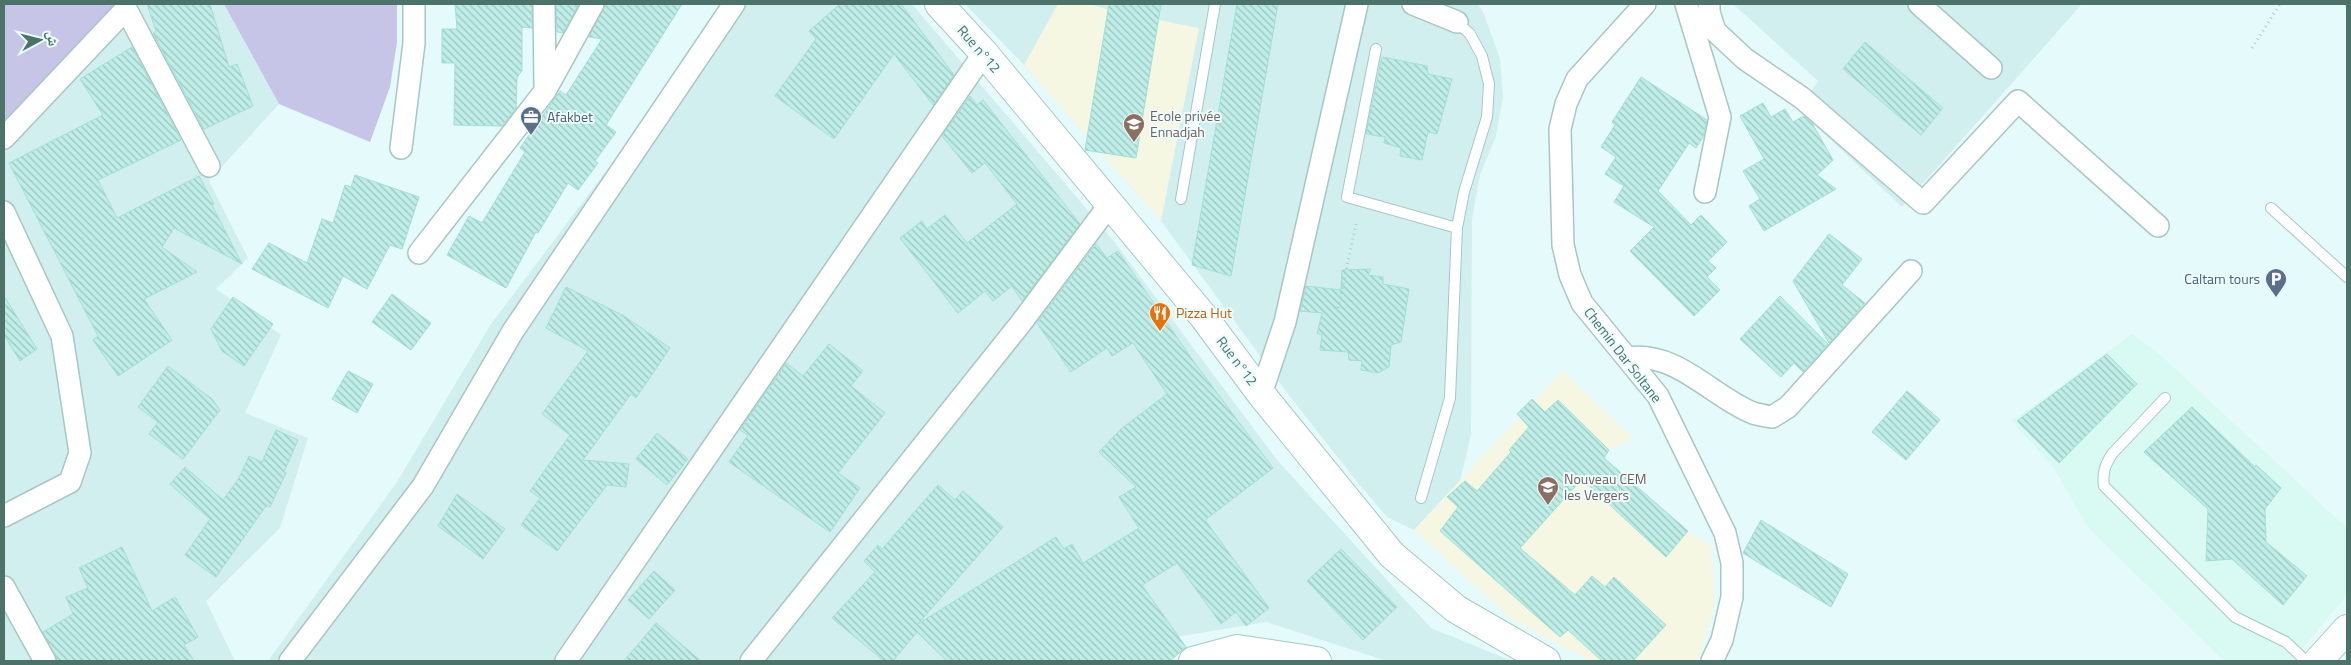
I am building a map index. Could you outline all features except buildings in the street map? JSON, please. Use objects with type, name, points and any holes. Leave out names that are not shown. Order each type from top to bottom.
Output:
[{"type":"main road","name":"Rue n°12","points":[[939,4],[984,53],[1110,204],[1202,316],[1261,394],[1392,555],[1456,609],[1546,661]]},
{"type":"main road","points":[[2318,661],[2347,629]]},
{"type":"main road","points":[[1193,661],[1236,649],[1317,661]]},
{"type":"street","points":[[401,148],[414,43],[414,4]]},
{"type":"street","points":[[544,4],[545,91]]},
{"type":"street","points":[[419,253],[545,91],[593,4]]},
{"type":"street","points":[[290,661],[423,486],[513,331],[734,4]]},
{"type":"street","points":[[1261,394],[1285,322],[1358,4]]},
{"type":"street","points":[[1413,4],[1448,14]]},
{"type":"street","name":"Chemin Dar Soltane","points":[[1645,4],[1577,79],[1566,104],[1560,129],[1563,245],[1570,275],[1582,303],[1658,396],[1725,533],[1732,563],[1732,597],[1722,640],[1712,661]]},
{"type":"street","points":[[1686,4],[1720,117],[1705,192]]},
{"type":"street","points":[[1709,4],[1709,12],[1715,31],[1745,59],[1802,98],[1923,203],[2018,101],[2158,226]]},
{"type":"street","points":[[1920,4],[1991,68]]},
{"type":"street","points":[[4,138],[126,9],[210,166]]},
{"type":"street","points":[[566,661],[984,53]]},
{"type":"street","points":[[751,661],[1021,323],[1110,204]]},
{"type":"street","points":[[4,212],[62,336],[80,453],[70,482],[4,516]]},
{"type":"street","points":[[1628,358],[1643,356],[1656,359],[1681,370],[1753,413],[1772,417],[1788,407],[1911,272]]},
{"type":"street","points":[[4,587],[44,661]]},
{"type":"lane","points":[[1181,199],[1215,4]]},
{"type":"lane","points":[[1421,498],[1450,398],[1457,228],[1464,192],[1487,117],[1489,84],[1482,56],[1470,34],[1448,14]]},
{"type":"lane","points":[[1376,49],[1347,197],[1457,228]]},
{"type":"lane","points":[[2271,208],[2347,277]]},
{"type":"lane","points":[[2165,398],[2112,454],[2105,464],[2102,478],[2104,486],[2236,617],[2286,642],[2306,661]]},
{"type":"path","points":[[2252,48],[2280,4]]},
{"type":"path","points":[[1338,308],[1356,224]]},
{"type":"shaded area","points":[[4,4],[123,4],[4,126]]},
{"type":"shaded area","points":[[123,4],[224,4],[279,104],[209,181],[248,258],[216,289],[281,335],[245,413],[308,438],[280,528],[206,601],[235,661],[4,661],[4,126]]},
{"type":"shaded area","points":[[224,4],[397,4],[397,42],[390,87],[370,142],[279,104]]},
{"type":"shaded area","points":[[732,4],[912,4],[1113,240],[1277,460],[1431,628],[1512,661],[1387,661],[1266,622],[1176,637],[1148,661],[268,661],[397,482],[491,324]]},
{"type":"shaded area","points":[[965,4],[1478,4],[1484,14],[1500,59],[1503,97],[1496,136],[1480,175],[1472,220],[1471,435],[1460,481],[1414,530],[1387,517],[1288,394],[1161,221],[1024,65]]},
{"type":"shaded area","name":"Ecole privée Ennadjah","points":[[1058,4],[1089,4],[1117,12],[1199,28],[1161,221],[1024,65]]},
{"type":"shaded area","points":[[1733,4],[2082,4],[1902,207],[1799,110],[1818,81]]},
{"type":"shaded area","points":[[2132,334],[2158,353],[2347,528],[2347,595],[2292,661],[2224,661],[2088,527],[2053,467],[2012,421]]},
{"type":"shaded area","name":"Nouveau CEM les Vergers","points":[[1562,371],[1633,438],[1609,450],[1604,458],[1688,531],[1710,545],[1714,609],[1698,661],[1590,661],[1510,618],[1414,530]]},
{"type":"place","name":"Afakbet","points":[[531,136]]},
{"type":"place","name":"Ecole privée Ennadjah","points":[[1134,143]]},
{"type":"place","name":"Caltam tours","points":[[2276,298]]},
{"type":"place","name":"Pizza Hut","points":[[1160,332]]},
{"type":"place","name":"Nouveau CEM les Vergers","points":[[1548,506]]}]
